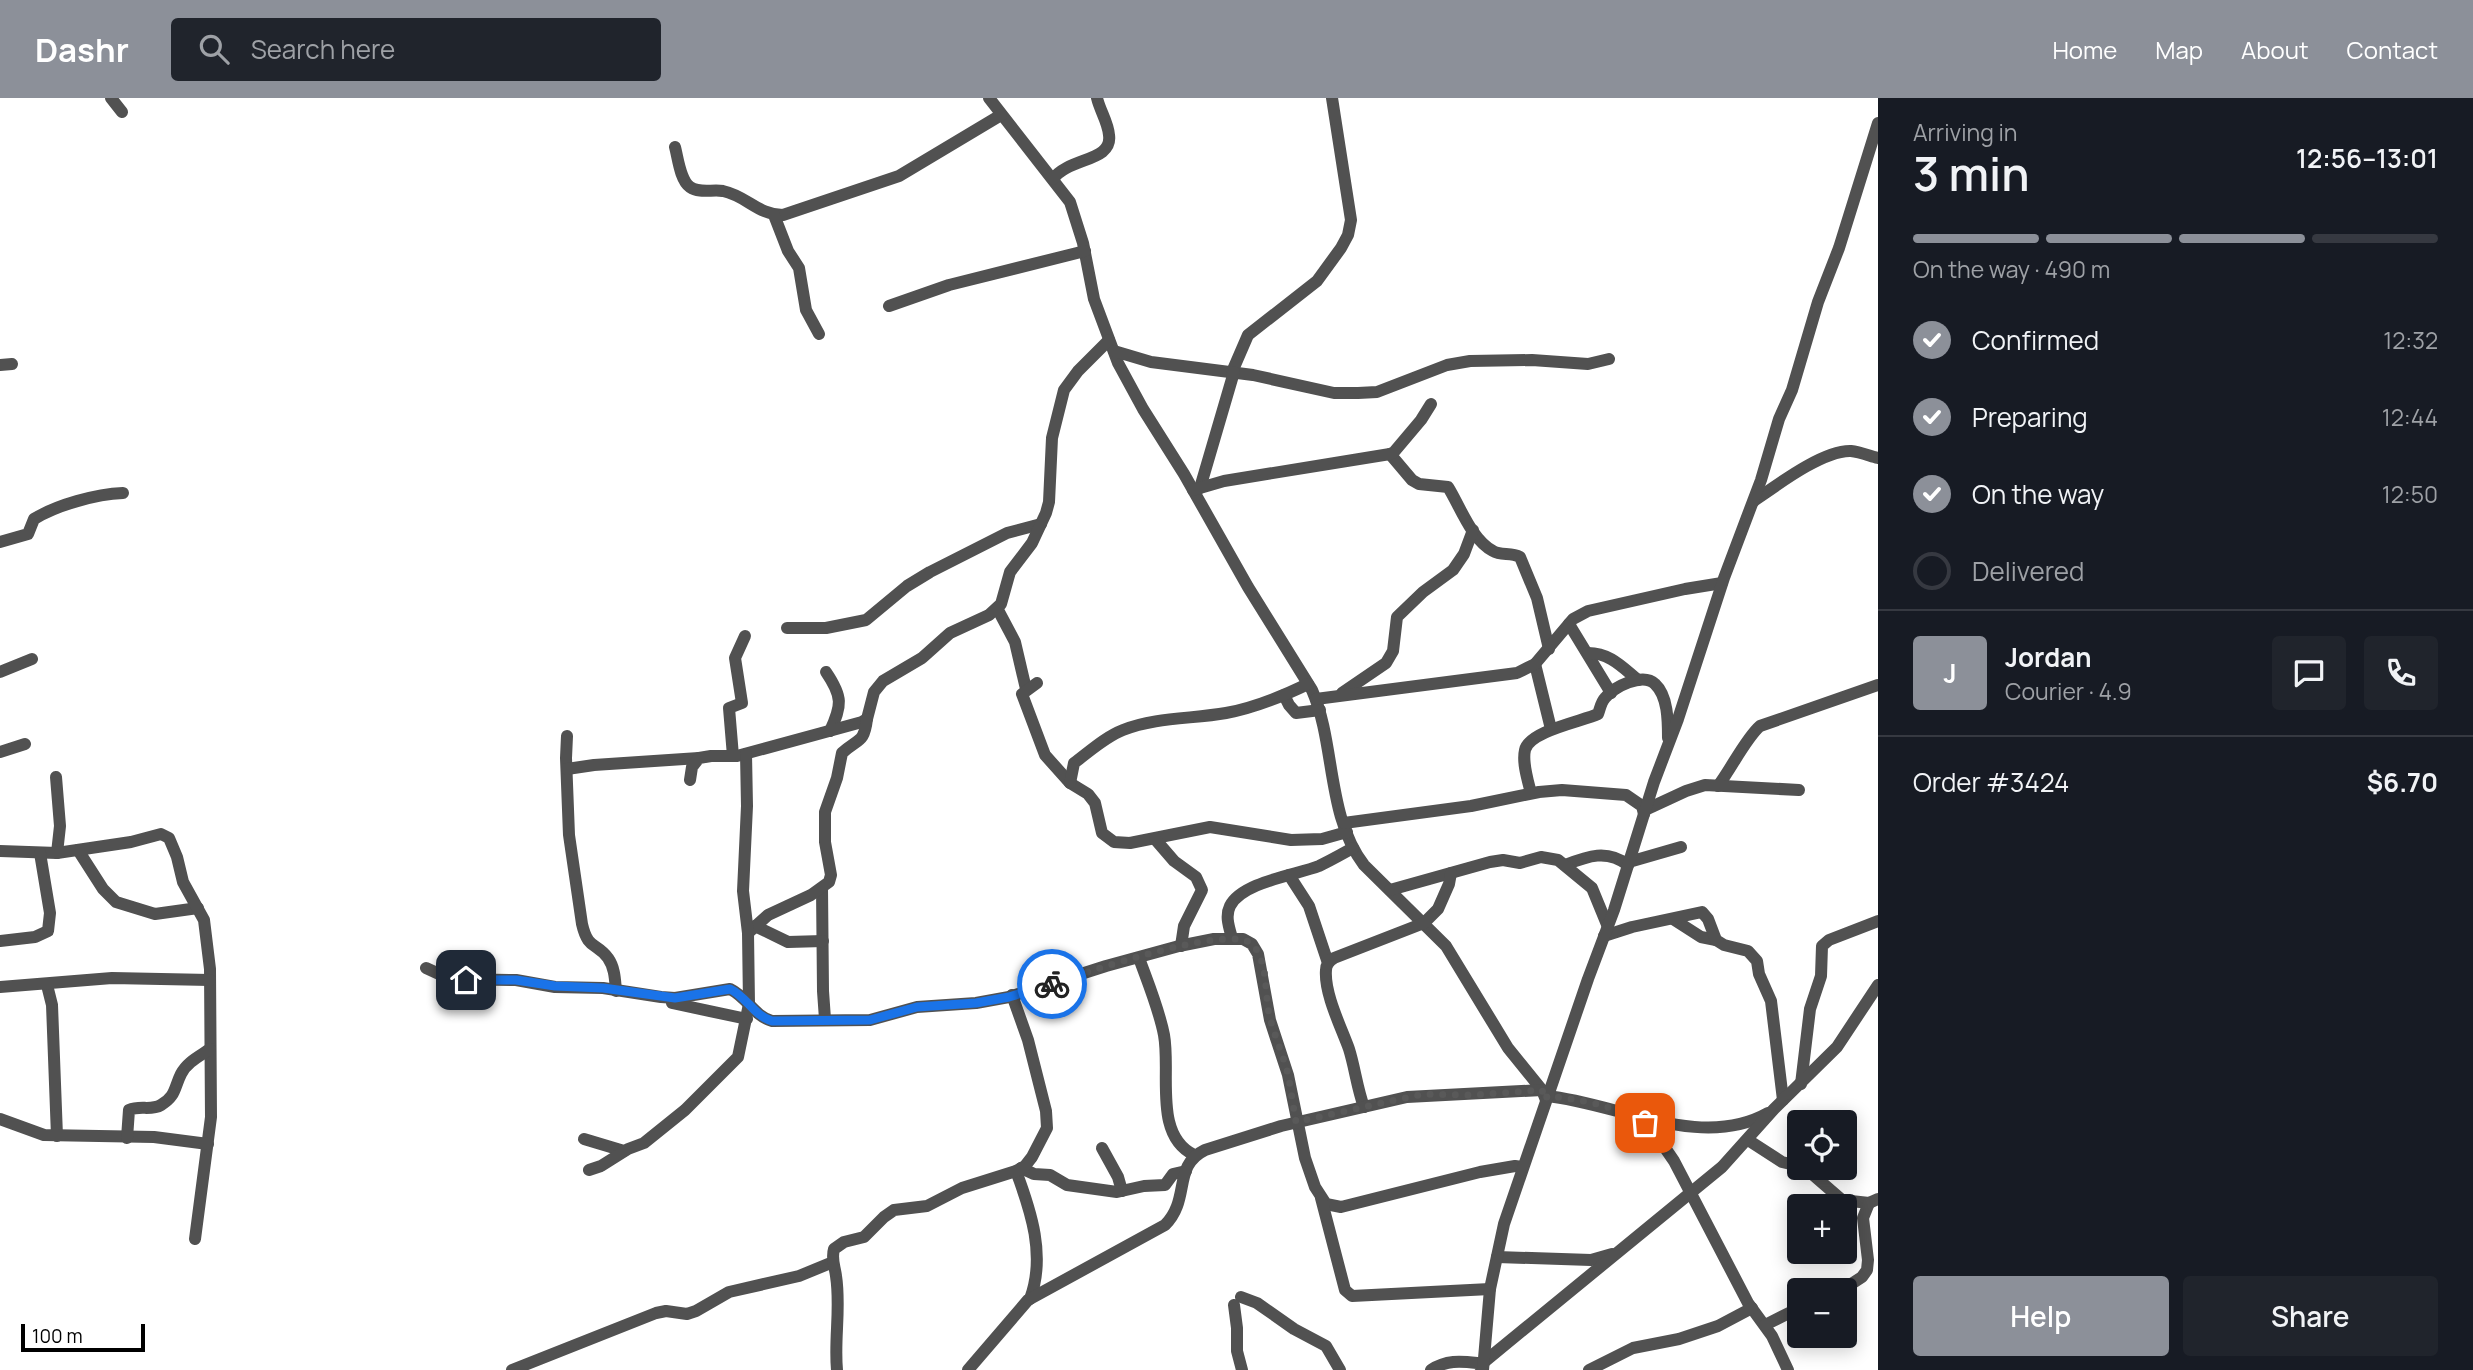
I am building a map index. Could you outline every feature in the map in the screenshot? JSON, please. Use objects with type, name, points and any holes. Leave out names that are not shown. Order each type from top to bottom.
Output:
[{"type":"street","points":[[111,98],[122,112]]},
{"type":"street","points":[[989,98],[1070,202],[1085,251],[1094,299],[1112,346],[1143,409],[1197,489],[1248,587],[1318,704],[1332,778],[1353,848],[1364,865],[1446,946],[1508,1048],[1545,1095]]},
{"type":"street","points":[[1053,179],[1064,167],[1102,153],[1108,148],[1108,127],[1097,98]]},
{"type":"street","points":[[1197,489],[1233,372],[1248,335],[1317,281],[1348,235],[1351,220],[1332,98]]},
{"type":"street","points":[[675,146],[684,180],[689,187],[698,191],[722,191],[743,198],[764,213],[783,215],[899,176],[1001,115]]},
{"type":"street","points":[[1483,1367],[1490,1289],[1504,1224],[1522,1167],[1545,1095],[1606,931],[1722,583],[1754,501],[1779,419],[1792,390],[1818,302],[1839,248],[1878,123]]},
{"type":"street","points":[[774,215],[788,251],[799,268],[806,310],[819,334]]},
{"type":"street","points":[[889,306],[949,285],[1085,251]]},
{"type":"street","points":[[1112,346],[1151,362],[1233,372],[1334,393],[1377,392],[1447,365],[1470,361],[1532,360],[1588,364],[1609,359]]},
{"type":"street","points":[[752,930],[768,915],[829,882],[831,875],[825,842],[825,811],[837,778],[842,753],[865,735],[874,692],[883,681],[922,657],[950,633],[989,615],[997,608],[1013,567],[1032,543],[1049,502],[1052,438],[1064,390],[1078,370],[1112,346]]},
{"type":"street","points":[[1197,489],[1224,481],[1390,454],[1421,420],[1431,404]]},
{"type":"street","points":[[1754,501],[1789,476],[1835,455],[1849,451],[1878,458]]},
{"type":"street","points":[[1390,454],[1412,480],[1419,484],[1448,486],[1473,530],[1489,548],[1496,553],[1520,557],[1537,598],[1549,649]]},
{"type":"street","points":[[0,542],[28,534],[34,519],[66,505],[108,494],[123,493]]},
{"type":"street","points":[[787,628],[826,628],[866,620],[907,586],[930,572],[1007,533],[1041,524]]},
{"type":"street","points":[[1339,696],[1386,663],[1393,651],[1398,617],[1423,592],[1453,570],[1464,554],[1473,530]]},
{"type":"street","points":[[1284,695],[1296,713],[1339,696],[1517,673],[1535,664],[1573,619],[1588,611],[1722,583]]},
{"type":"street","points":[[997,608],[1015,642],[1032,686],[1022,694],[1045,755],[1070,783],[1088,794],[1095,803],[1099,826],[1107,838],[1114,842],[1130,843],[1210,827],[1291,840],[1322,839],[1345,828],[1531,793],[1562,790],[1626,795],[1642,806],[1645,812]]},
{"type":"street","points":[[1569,624],[1611,693]]},
{"type":"street","points":[[589,1170],[644,1143],[685,1110],[738,1057],[749,1004],[752,930],[743,891],[747,818],[739,755],[729,708],[742,703],[735,658],[745,636]]},
{"type":"street","points":[[1588,653],[1600,653],[1609,657],[1638,680]]},
{"type":"street","points":[[0,672],[32,659]]},
{"type":"street","points":[[1535,664],[1551,729]]},
{"type":"street","points":[[826,672],[836,688],[840,703],[830,731]]},
{"type":"street","points":[[1531,793],[1524,751],[1527,744],[1551,729],[1598,714],[1605,698],[1638,680],[1648,679],[1662,694],[1669,744]]},
{"type":"street","points":[[1070,783],[1074,764],[1126,728],[1230,712],[1284,695],[1308,684]]},
{"type":"street","points":[[1718,786],[1760,726],[1878,685]]},
{"type":"street","points":[[567,769],[739,755],[856,725],[867,719]]},
{"type":"street","points":[[567,736],[570,859],[585,937],[608,958],[614,971],[616,991]]},
{"type":"street","points":[[0,752],[25,744]]},
{"type":"street","points":[[690,780],[692,767],[699,758]]},
{"type":"street","points":[[56,777],[60,826],[57,853]]},
{"type":"street","points":[[1645,812],[1698,786],[1799,790]]},
{"type":"street","points":[[0,851],[57,853],[165,834],[177,856],[183,882],[198,908],[205,928],[210,981],[208,1144],[195,1238]]},
{"type":"street","points":[[1155,839],[1174,860],[1196,877],[1202,890],[1184,926],[1181,946]]},
{"type":"street","points":[[1565,865],[1600,854],[1618,858],[1628,864],[1681,847]]},
{"type":"street","points":[[1232,938],[1228,923],[1231,903],[1245,891],[1319,866],[1353,848]]},
{"type":"street","points":[[78,850],[103,889],[116,902],[155,914],[198,908]]},
{"type":"street","points":[[0,941],[35,937],[48,931],[50,913],[40,853]]},
{"type":"street","points":[[1390,890],[1490,862],[1503,860],[1520,863],[1541,857],[1558,860],[1592,888],[1606,931]]},
{"type":"street","points":[[1364,1107],[1325,968],[1334,958],[1424,923],[1438,909],[1451,873]]},
{"type":"street","points":[[1289,875],[1309,906],[1328,963]]},
{"type":"street","points":[[822,888],[825,1020]]},
{"type":"street","points":[[1606,931],[1702,912],[1708,919],[1716,940]]},
{"type":"street","points":[[1673,919],[1701,937],[1748,951],[1757,961],[1759,974],[1771,1001],[1779,1105]]},
{"type":"street","points":[[1801,1084],[1810,1009],[1821,976],[1822,946],[1829,940],[1878,921]]},
{"type":"street","points":[[752,930],[788,942],[823,941]]},
{"type":"street","points":[[426,968],[450,979],[516,980],[675,998],[730,989],[763,1018],[772,1021],[870,1020],[917,1007],[976,1003],[1012,995],[1214,939],[1249,941],[1258,954],[1270,1020],[1288,1075],[1305,1158],[1321,1198],[1345,1290],[1352,1296],[1490,1289]]},
{"type":"street","points":[[1139,958],[1164,1034],[1166,1111],[1182,1150],[1194,1155]]},
{"type":"street","points":[[0,987],[112,978],[210,981]]},
{"type":"street","points":[[47,985],[52,1005],[57,1136]]},
{"type":"street","points":[[1483,1367],[1722,1167],[1837,1046],[1878,985]]},
{"type":"street","points":[[635,994],[651,1001],[747,1018]]},
{"type":"street","points":[[837,1370],[835,1350],[838,1303],[832,1254],[837,1246],[864,1237],[894,1210],[927,1206],[962,1188],[1018,1169],[1032,1157],[1046,1128],[1046,1111],[1028,1040],[1012,995]]},
{"type":"street","points":[[127,1138],[129,1110],[163,1104],[176,1091],[180,1075],[186,1066],[210,1049]]},
{"type":"street","points":[[968,1370],[1006,1328],[1016,1311],[1030,1299],[1165,1225],[1179,1206],[1186,1171],[1194,1155],[1214,1147],[1296,1122],[1423,1094],[1545,1095],[1596,1104],[1633,1116],[1674,1124],[1721,1127],[1745,1124],[1779,1105]]},
{"type":"street","points":[[1633,1116],[1652,1129],[1674,1161],[1788,1370]]},
{"type":"street","points":[[0,1119],[44,1135],[154,1137],[208,1144]]},
{"type":"street","points":[[29,1129],[56,1121]]},
{"type":"street","points":[[584,1139],[624,1151]]},
{"type":"street","points":[[1748,1140],[1787,1163]]},
{"type":"street","points":[[1102,1148],[1118,1177],[1122,1191]]},
{"type":"street","points":[[1321,1198],[1332,1207],[1341,1207],[1468,1174],[1522,1167]]},
{"type":"street","points":[[1018,1169],[1050,1175],[1067,1185],[1122,1191],[1165,1185],[1173,1174],[1186,1171]]},
{"type":"street","points":[[1018,1169],[1037,1242],[1035,1279],[1030,1299]]},
{"type":"street","points":[[1819,1180],[1836,1198],[1873,1201],[1863,1218],[1872,1272]]},
{"type":"street","points":[[1497,1257],[1591,1260],[1622,1250]]},
{"type":"street","points":[[512,1370],[656,1313],[666,1311],[687,1314],[729,1292],[799,1276],[833,1262]]},
{"type":"street","points":[[1242,1370],[1237,1351],[1238,1301],[1257,1303],[1294,1329],[1326,1346],[1340,1370]]},
{"type":"street","points":[[1590,1370],[1633,1349],[1679,1339],[1718,1326],[1752,1308]]},
{"type":"street","points":[[1765,1325],[1787,1314]]},
{"type":"street","points":[[1431,1370],[1442,1364],[1457,1362],[1477,1363],[1483,1367]]},
{"type":"way so far","points":[[1052,984],[1179,946],[1214,939],[1242,939],[1255,947],[1262,966],[1265,998],[1288,1075],[1296,1122],[1423,1094],[1473,1095],[1542,1090],[1546,1100],[1547,1096],[1596,1104],[1633,1116],[1645,1123]]},
{"type":"route","points":[[466,980],[516,980],[675,998],[730,989],[747,1001],[763,1018],[772,1021],[870,1020],[917,1007],[976,1003],[1009,997],[1052,984]]}]
